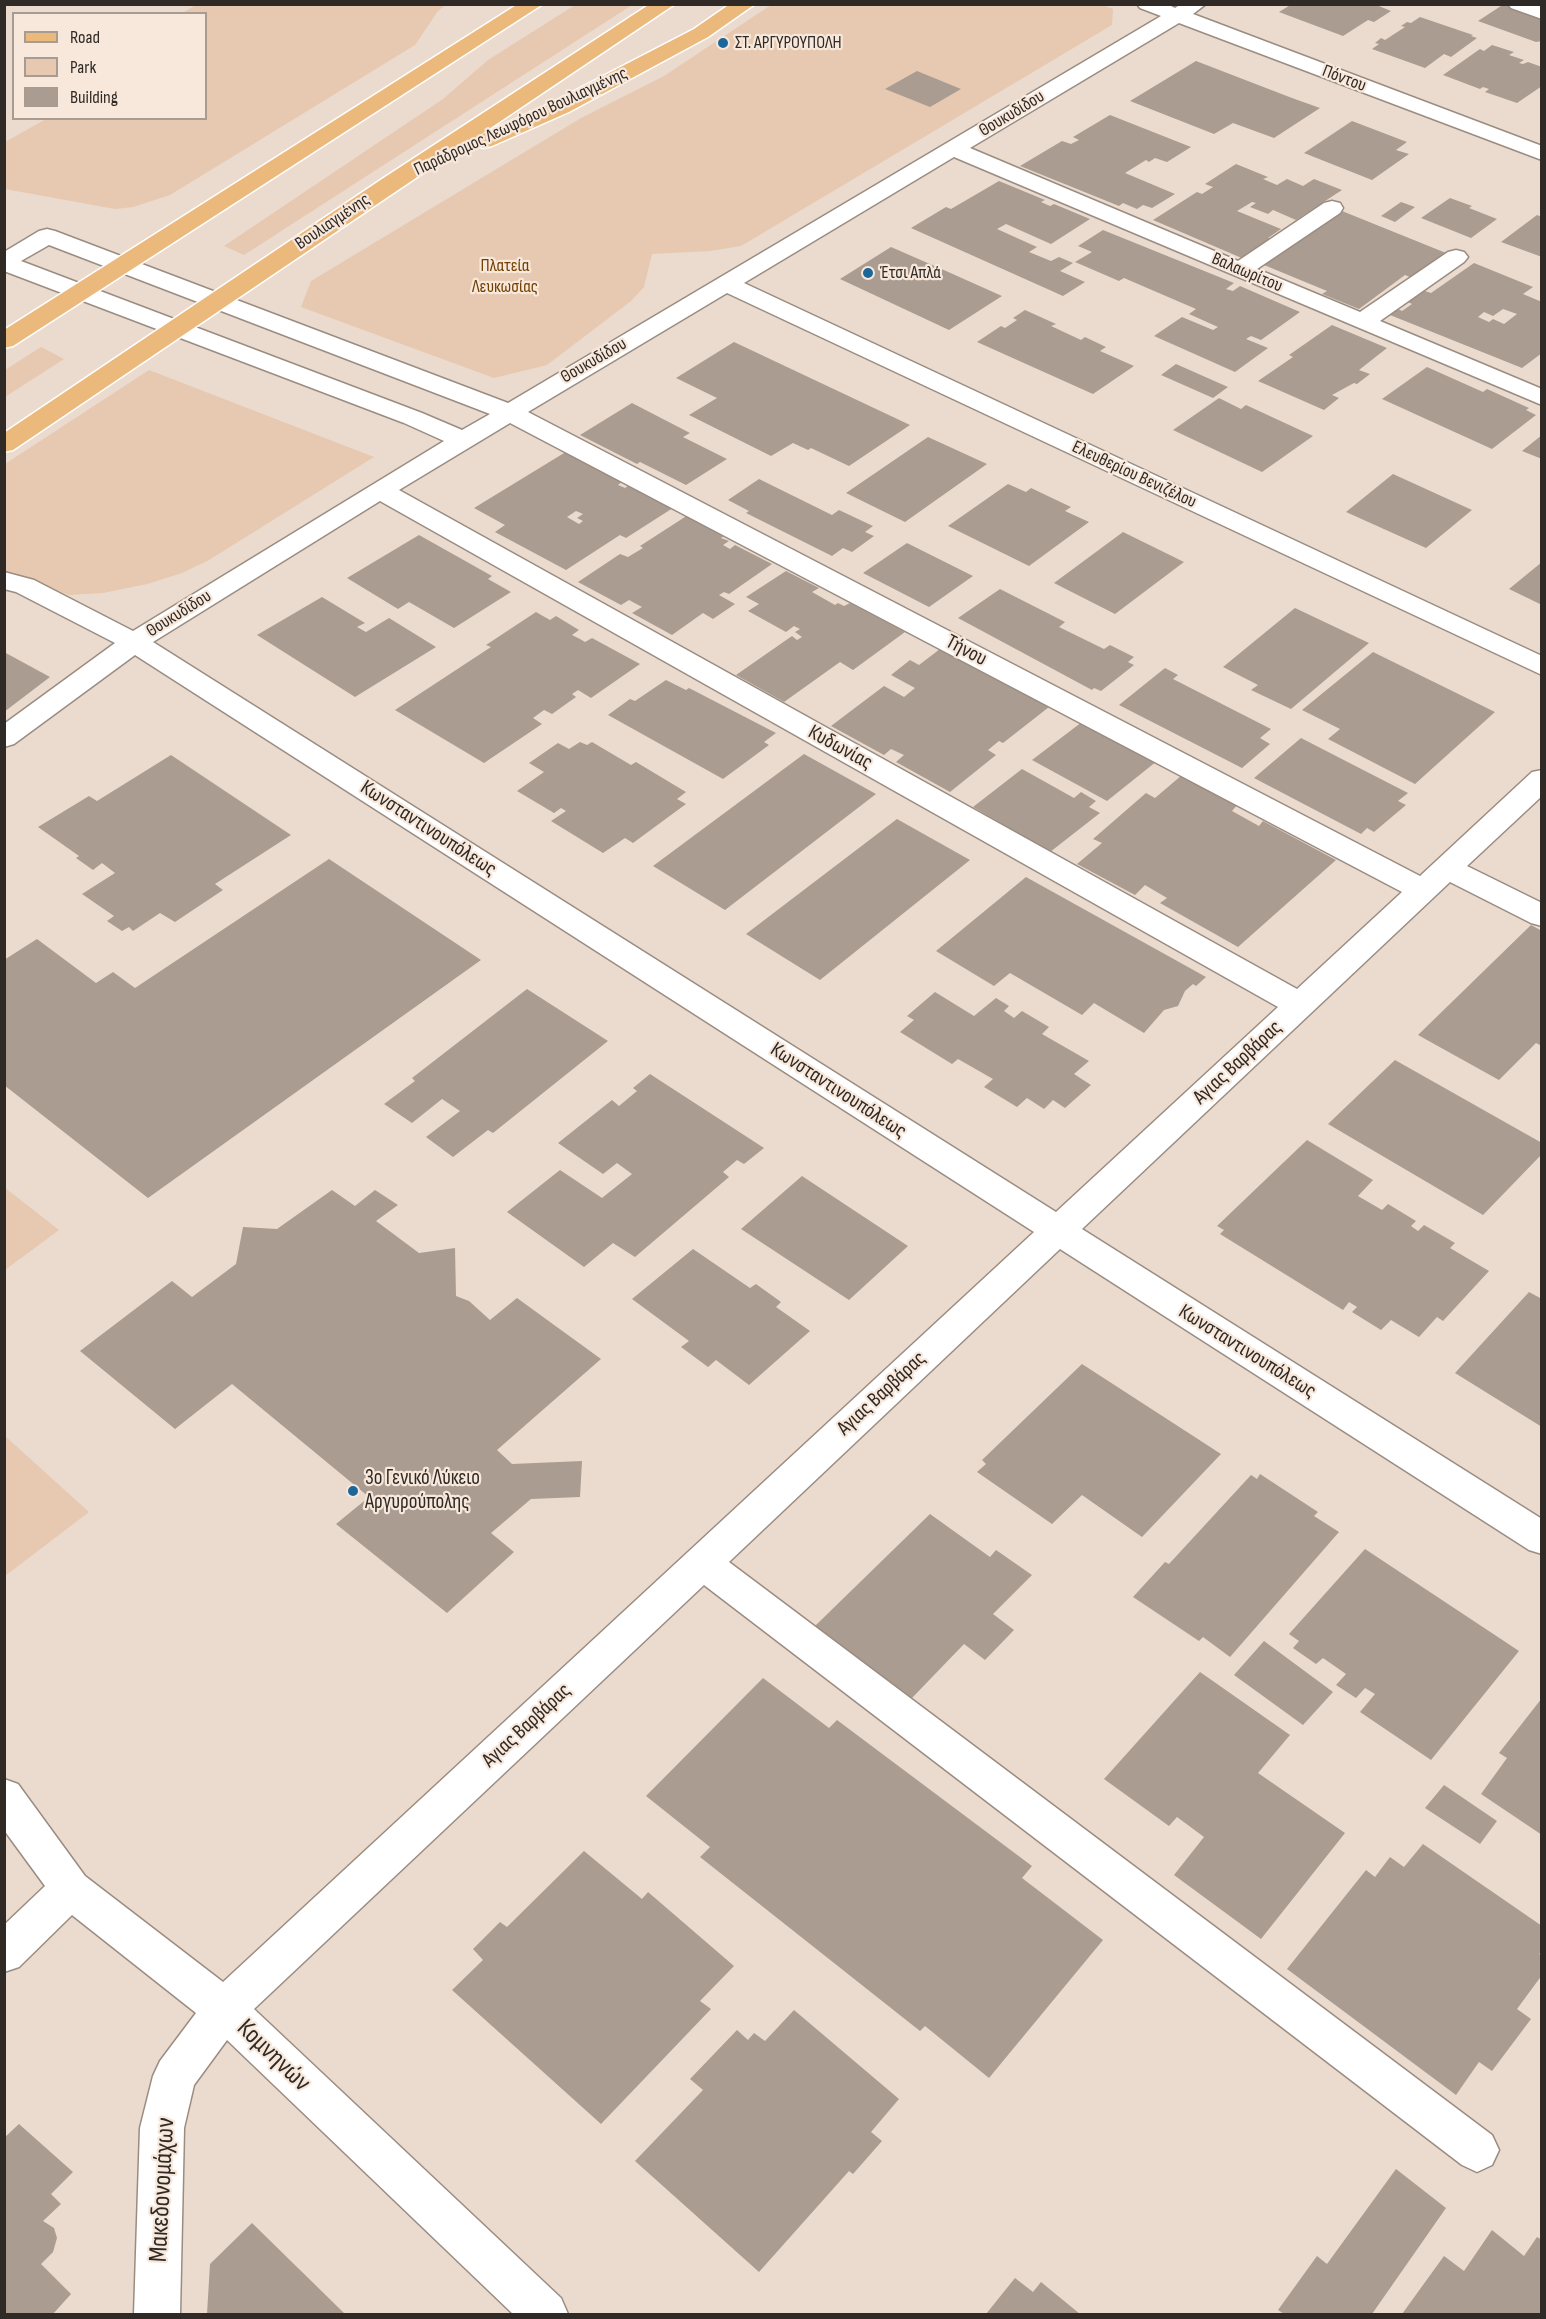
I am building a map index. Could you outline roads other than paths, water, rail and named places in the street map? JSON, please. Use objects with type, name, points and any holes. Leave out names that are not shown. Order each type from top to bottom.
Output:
[{"type":"main road","points":[[4,341],[533,4]]},
{"type":"main road","name":"Βουλιαγμένης","points":[[4,445],[390,184],[665,4]]},
{"type":"main road","name":"Παράδρομος Λεωφόρου Βουλιαγμένης","points":[[390,184],[561,107],[701,33],[745,4]]},
{"type":"street","name":"Πόντου","points":[[1147,4],[1187,10],[1542,154]]},
{"type":"street","points":[[1518,4],[1542,13]]},
{"type":"street","name":"Θουκυδίδου","points":[[4,738],[134,642],[380,490],[1187,10]]},
{"type":"street","name":"Βαλαωρίτου","points":[[953,149],[1542,398]]},
{"type":"street","points":[[1241,270],[1332,208]]},
{"type":"street","name":"Τήνου","points":[[4,263],[47,236],[508,412],[1435,879],[1542,916]]},
{"type":"street","points":[[1362,322],[1456,257]]},
{"type":"street","points":[[4,263],[413,418],[463,440]]},
{"type":"street","name":"Ελευθερίου Βενιζέλου","points":[[726,284],[1542,667]]},
{"type":"street","name":"Κυδωνίας","points":[[380,490],[1300,1005]]},
{"type":"street","points":[[4,580],[24,586],[134,642]]},
{"type":"street","name":"Κωνσταντινουπόλεως","points":[[134,642],[1542,1539]]},
{"type":"street","name":"Αγιας Βαρβάρας","points":[[224,2009],[1435,879],[1534,797]]},
{"type":"street","points":[[702,1563],[1478,2150]]},
{"type":"street","name":"Κομνηνών","points":[[4,1797],[71,1889],[224,2009],[545,2314]]},
{"type":"street","points":[[4,1953],[71,1889]]},
{"type":"street","name":"Μακεδονομάχων","points":[[157,2314],[162,2128],[176,2076],[224,2009]]},
{"type":"place","name":"ΣΤ. ΑΡΓΥΡΟΥΠΟΛΗ","points":[[723,43]]},
{"type":"place","name":"Έτσι Απλά","points":[[868,273]]},
{"type":"place","name":"3ο Γενικό Λύκειο Αργυρούπολης","points":[[353,1491]]},
{"type":"park label","name":"Πλατεία Λευκωσίας","points":[[505,276]]}]
